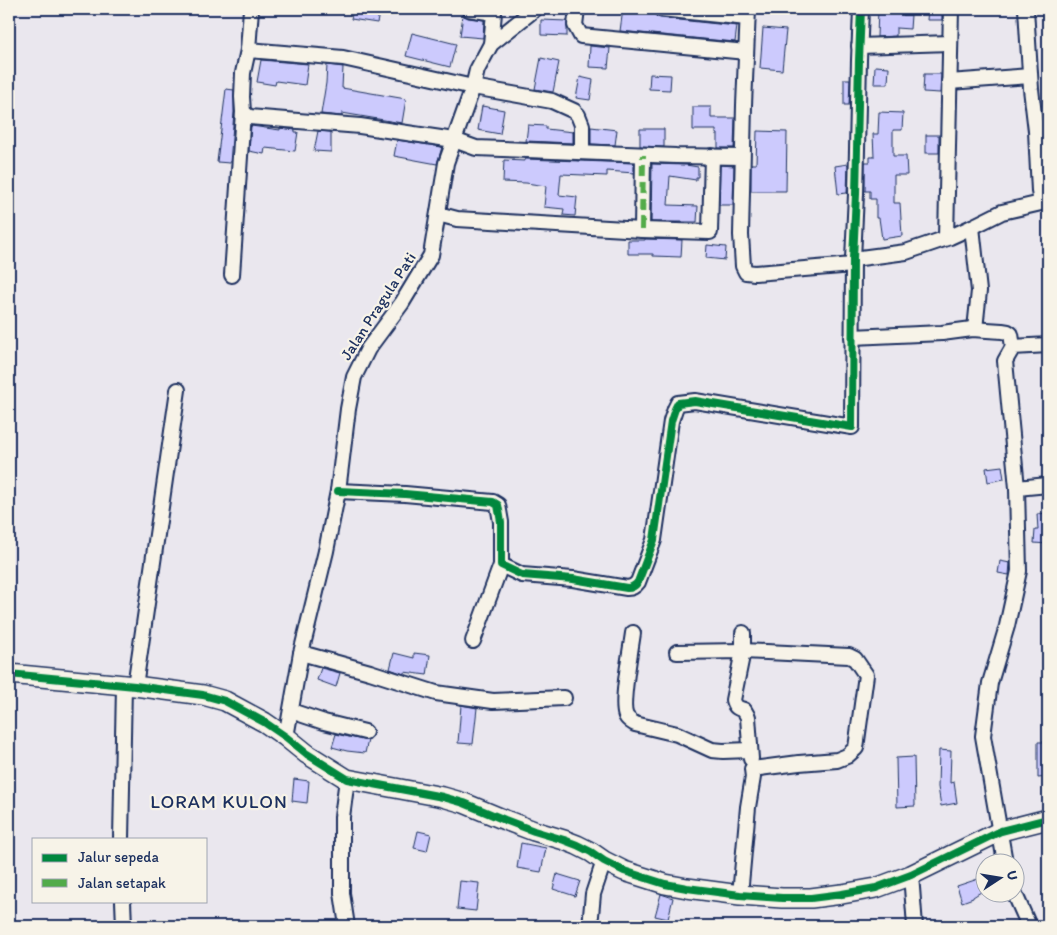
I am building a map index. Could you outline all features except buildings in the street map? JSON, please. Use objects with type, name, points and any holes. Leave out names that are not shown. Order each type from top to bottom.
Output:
[{"type":"street","points":[[232,275],[243,112],[243,73],[248,50],[251,9]]},
{"type":"street","points":[[469,9],[494,11],[492,44]]},
{"type":"street","name":"Jalan Pragula Pati","points":[[286,737],[301,653],[326,551],[338,491],[354,377],[368,349],[402,303],[431,255],[446,163],[473,87],[477,70],[492,44],[535,9]]},
{"type":"street","points":[[577,9],[575,25],[580,36],[746,52]]},
{"type":"street","points":[[661,9],[748,13],[741,235],[743,266],[746,272],[755,273],[853,262],[906,252],[946,238],[1002,212],[1045,205],[1039,191],[1042,131],[1030,76],[1026,9]]},
{"type":"street","points":[[501,565],[522,575],[573,579],[627,588],[635,586],[654,540],[672,421],[678,404],[695,401],[852,427],[853,262],[861,9]]},
{"type":"street","points":[[946,238],[951,9]]},
{"type":"street","points":[[860,46],[950,43]]},
{"type":"street","points":[[248,50],[343,58],[473,87],[552,101],[574,111],[578,115],[582,125],[582,152]]},
{"type":"street","points":[[949,82],[1030,76]]},
{"type":"street","points":[[243,112],[249,117],[360,126],[454,140],[476,148],[742,157]]},
{"type":"street","points":[[642,230],[644,154]]},
{"type":"street","points":[[438,214],[457,220],[710,232],[712,156]]},
{"type":"street","points":[[972,227],[979,291],[975,329]]},
{"type":"street","points":[[852,337],[942,333],[975,329],[1008,332],[1011,334],[1013,346],[1005,361],[1017,488],[1019,572],[1007,626],[990,683],[983,736],[1004,852]]},
{"type":"street","points":[[1013,346],[1048,346]]},
{"type":"street","points":[[121,838],[130,686],[178,390]]},
{"type":"street","points":[[1017,488],[1048,485]]},
{"type":"street","points":[[338,491],[405,494],[493,502],[498,505],[501,522],[501,565],[473,641]]},
{"type":"street","points":[[740,895],[748,807],[753,777],[748,717],[744,710],[734,705],[733,700],[743,651],[743,633]]},
{"type":"street","points":[[633,634],[624,703],[626,716],[630,721],[635,724],[677,734],[712,750],[750,750]]},
{"type":"street","points":[[677,652],[743,651],[849,656],[855,659],[866,675],[856,748],[847,756],[837,760],[752,769]]},
{"type":"street","points":[[301,653],[436,693],[493,701],[564,698]]},
{"type":"street","points":[[9,674],[203,695],[225,701],[264,722],[307,754],[347,779],[443,796],[534,831],[577,845],[624,871],[665,884],[740,895],[782,898],[819,897],[876,888],[911,875],[1001,831],[1048,819]]},
{"type":"street","points":[[291,711],[324,722],[365,732]]},
{"type":"street","points":[[347,779],[342,817],[342,893],[347,926]]},
{"type":"street","points":[[590,926],[593,894],[604,861]]},
{"type":"street","points":[[911,875],[915,926]]},
{"type":"street","points":[[123,902],[124,926]]},
{"type":"street","points":[[1018,902],[1029,926]]},
{"type":"marked path","points":[[642,230],[643,155]]},
{"type":"cycle path","points":[[338,491],[405,494],[493,502],[498,505],[501,522],[501,565],[522,575],[573,579],[629,588],[638,582],[654,540],[671,421],[678,403],[695,401],[852,427],[853,259],[861,9]]},
{"type":"cycle path","points":[[9,674],[135,686],[203,695],[225,701],[264,722],[307,754],[347,779],[443,797],[464,803],[534,831],[577,845],[624,871],[665,884],[687,888],[782,898],[811,898],[876,888],[911,875],[1001,831],[1048,819]]},
{"type":"district","name":"LORAM KULON","points":[[219,801]]}]
